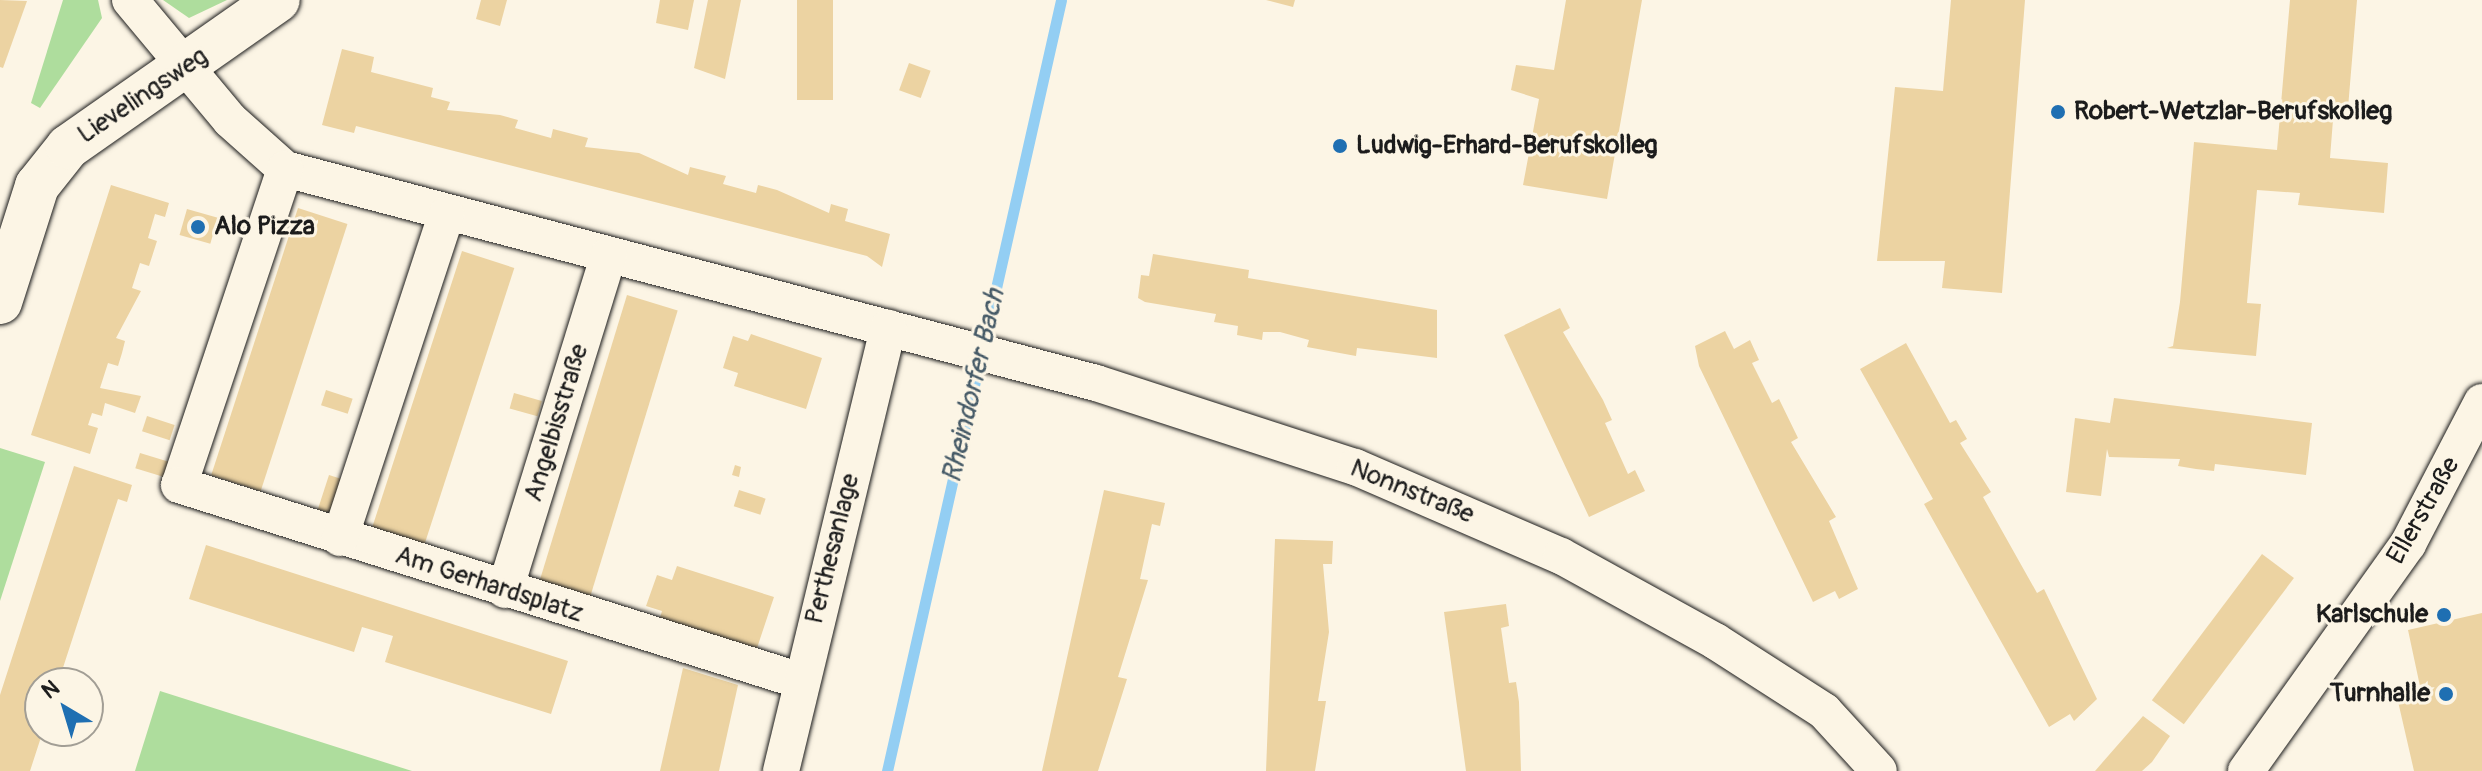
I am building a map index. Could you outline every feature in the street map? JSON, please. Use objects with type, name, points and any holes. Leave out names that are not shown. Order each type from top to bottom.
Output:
[{"type":"street","points":[[130,0],[250,140],[285,169],[446,215],[888,328]]},
{"type":"street","name":"Lievelingsweg","points":[[0,302],[37,186],[68,147],[188,68],[278,0]]},
{"type":"street","name":"Am Gerhardsplatz","points":[[285,169],[179,485],[801,681]]},
{"type":"street","points":[[340,538],[446,215]]},
{"type":"street","name":"Angelbisstraße","points":[[505,590],[609,255]]},
{"type":"street","name":"Nonnstraße","points":[[888,328],[1026,365],[1355,467],[1561,556],[1792,689],[1853,738],[1879,771]]},
{"type":"street","name":"Perthesanlage","points":[[781,771],[888,328]]},
{"type":"street","name":"Ellerstraße","points":[[2246,771],[2408,544],[2482,402]]},
{"type":"green space","points":[[63,0],[98,0],[102,18],[40,108],[31,103]]},
{"type":"green space","points":[[163,0],[227,0],[189,18]]},
{"type":"green space","points":[[0,448],[45,462],[0,601]]},
{"type":"green space","points":[[160,691],[412,771],[135,771]]},
{"type":"building","points":[[0,0],[27,1],[3,68],[0,67]]},
{"type":"building","points":[[481,0],[507,0],[500,26],[476,19]]},
{"type":"building","points":[[660,0],[694,0],[688,30],[656,23]]},
{"type":"building","points":[[708,0],[741,0],[725,79],[694,68]]},
{"type":"building","points":[[797,0],[833,0],[833,100],[797,100]]},
{"type":"building","points":[[1266,0],[1295,0],[1293,7]]},
{"type":"building","name":"Ludwig-Erhard-Berufskolleg","points":[[1566,0],[1642,0],[1607,199],[1523,185],[1539,99],[1511,90],[1516,65],[1554,70]]},
{"type":"building","name":"Robert-Wetzlar-Berufskolleg","points":[[1951,0],[2025,0],[2002,293],[1942,288],[1945,261],[1877,261],[1895,87],[1943,91]]},
{"type":"building","points":[[2290,0],[2357,0],[2348,108],[2334,107],[2330,158],[2388,163],[2384,213],[2298,205],[2300,193],[2257,190],[2247,303],[2261,304],[2256,356],[2167,348],[2173,346],[2180,302],[2194,142],[2277,150]]},
{"type":"building","points":[[342,49],[374,57],[371,72],[433,88],[431,97],[450,102],[447,110],[500,115],[518,120],[515,128],[551,138],[553,129],[588,138],[585,147],[639,153],[688,175],[690,167],[726,176],[723,184],[756,193],[758,185],[777,190],[829,213],[831,204],[848,209],[845,221],[890,234],[882,267],[867,256],[356,126],[354,133],[322,125]]},
{"type":"building","points":[[909,63],[931,71],[921,98],[899,90]]},
{"type":"building","points":[[111,185],[169,203],[165,217],[155,214],[148,238],[157,241],[149,266],[140,263],[132,288],[141,291],[116,338],[125,341],[118,366],[108,363],[100,388],[141,396],[135,413],[105,403],[102,416],[92,413],[88,425],[98,428],[90,454],[31,435]]},
{"type":"building","points":[[298,208],[347,224],[261,491],[211,475]]},
{"type":"building","name":"Alo Pizza","points":[[187,209],[218,218],[210,244],[180,235]]},
{"type":"building","points":[[462,251],[514,268],[425,544],[372,527]]},
{"type":"building","points":[[1153,254],[1249,270],[1248,278],[1437,310],[1437,358],[1357,348],[1356,356],[1307,347],[1309,340],[1280,332],[1263,332],[1262,340],[1237,335],[1238,326],[1214,322],[1216,314],[1145,302],[1138,298],[1141,275],[1149,276]]},
{"type":"building","points":[[627,295],[678,310],[591,595],[540,580]]},
{"type":"building","points":[[1560,308],[1570,328],[1563,332],[1603,400],[1612,420],[1605,423],[1628,474],[1635,470],[1645,491],[1589,517],[1504,335]]},
{"type":"building","points":[[1725,331],[1734,349],[1750,340],[1759,360],[1752,363],[1772,403],[1779,399],[1798,438],[1791,442],[1836,517],[1829,521],[1858,589],[1839,599],[1835,591],[1813,602],[1699,366],[1695,346]]},
{"type":"building","points":[[751,334],[822,358],[806,409],[734,386],[738,373],[723,368],[733,336],[748,341]]},
{"type":"building","points":[[1906,343],[1950,423],[1956,420],[1967,439],[1960,443],[1991,492],[1983,497],[2037,593],[2044,589],[2097,699],[2074,721],[2070,714],[2049,727],[1924,504],[1933,499],[1860,369]]},
{"type":"building","points":[[326,390],[353,399],[348,414],[321,405]]},
{"type":"building","points":[[514,393],[542,401],[537,416],[510,408]]},
{"type":"building","points":[[2114,398],[2312,423],[2306,475],[2215,464],[2214,471],[2196,469],[2178,466],[2180,459],[2109,457],[2107,449],[2101,496],[2066,492],[2075,418],[2110,423]]},
{"type":"building","points":[[147,416],[175,425],[170,440],[142,431]]},
{"type":"building","points":[[140,453],[169,462],[164,477],[135,468]]},
{"type":"building","points":[[735,465],[741,467],[739,477],[732,475]]},
{"type":"building","points":[[74,466],[132,485],[127,502],[118,499],[63,667],[24,667],[24,747],[38,747],[30,771],[0,771],[0,695]]},
{"type":"building","points":[[329,475],[347,481],[336,515],[318,509]]},
{"type":"building","points":[[739,490],[766,499],[760,515],[734,506]]},
{"type":"building","points":[[1104,490],[1165,503],[1160,526],[1152,524],[1140,579],[1148,580],[1118,677],[1127,679],[1098,771],[1042,771]]},
{"type":"building","points":[[1275,539],[1333,541],[1332,564],[1323,564],[1329,632],[1318,701],[1326,701],[1315,771],[1266,771]]},
{"type":"building","points":[[206,545],[568,661],[551,714],[385,662],[393,636],[362,627],[354,652],[189,599]]},
{"type":"building","points":[[2262,554],[2294,578],[2184,724],[2152,700]]},
{"type":"building","points":[[677,566],[774,597],[757,648],[660,618],[662,611],[646,606],[657,575],[672,580]]},
{"type":"building","points":[[1506,604],[1509,626],[1501,628],[1509,683],[1516,682],[1519,702],[1521,771],[1466,771],[1444,612]]},
{"type":"building","name":"Turnhalle","points":[[2482,613],[2482,771],[2414,771],[2397,697],[2421,691],[2408,630]]},
{"type":"building","points":[[683,668],[738,685],[719,771],[660,771]]},
{"type":"building","points":[[2143,716],[2170,736],[2152,762],[2142,771],[2095,771]]},
{"type":"waterway","name":"Rheindorfer Bach","points":[[887,771],[1061,0]]},
{"type":"place","name":"Robert-Wetzlar-Berufskolleg","points":[[2058,112]]},
{"type":"place","name":"Ludwig-Erhard-Berufskolleg","points":[[1340,146]]},
{"type":"place","name":"Alo Pizza","points":[[198,227]]},
{"type":"place","name":"Karlschule","points":[[2444,615]]},
{"type":"place","name":"Turnhalle","points":[[2446,694]]}]
